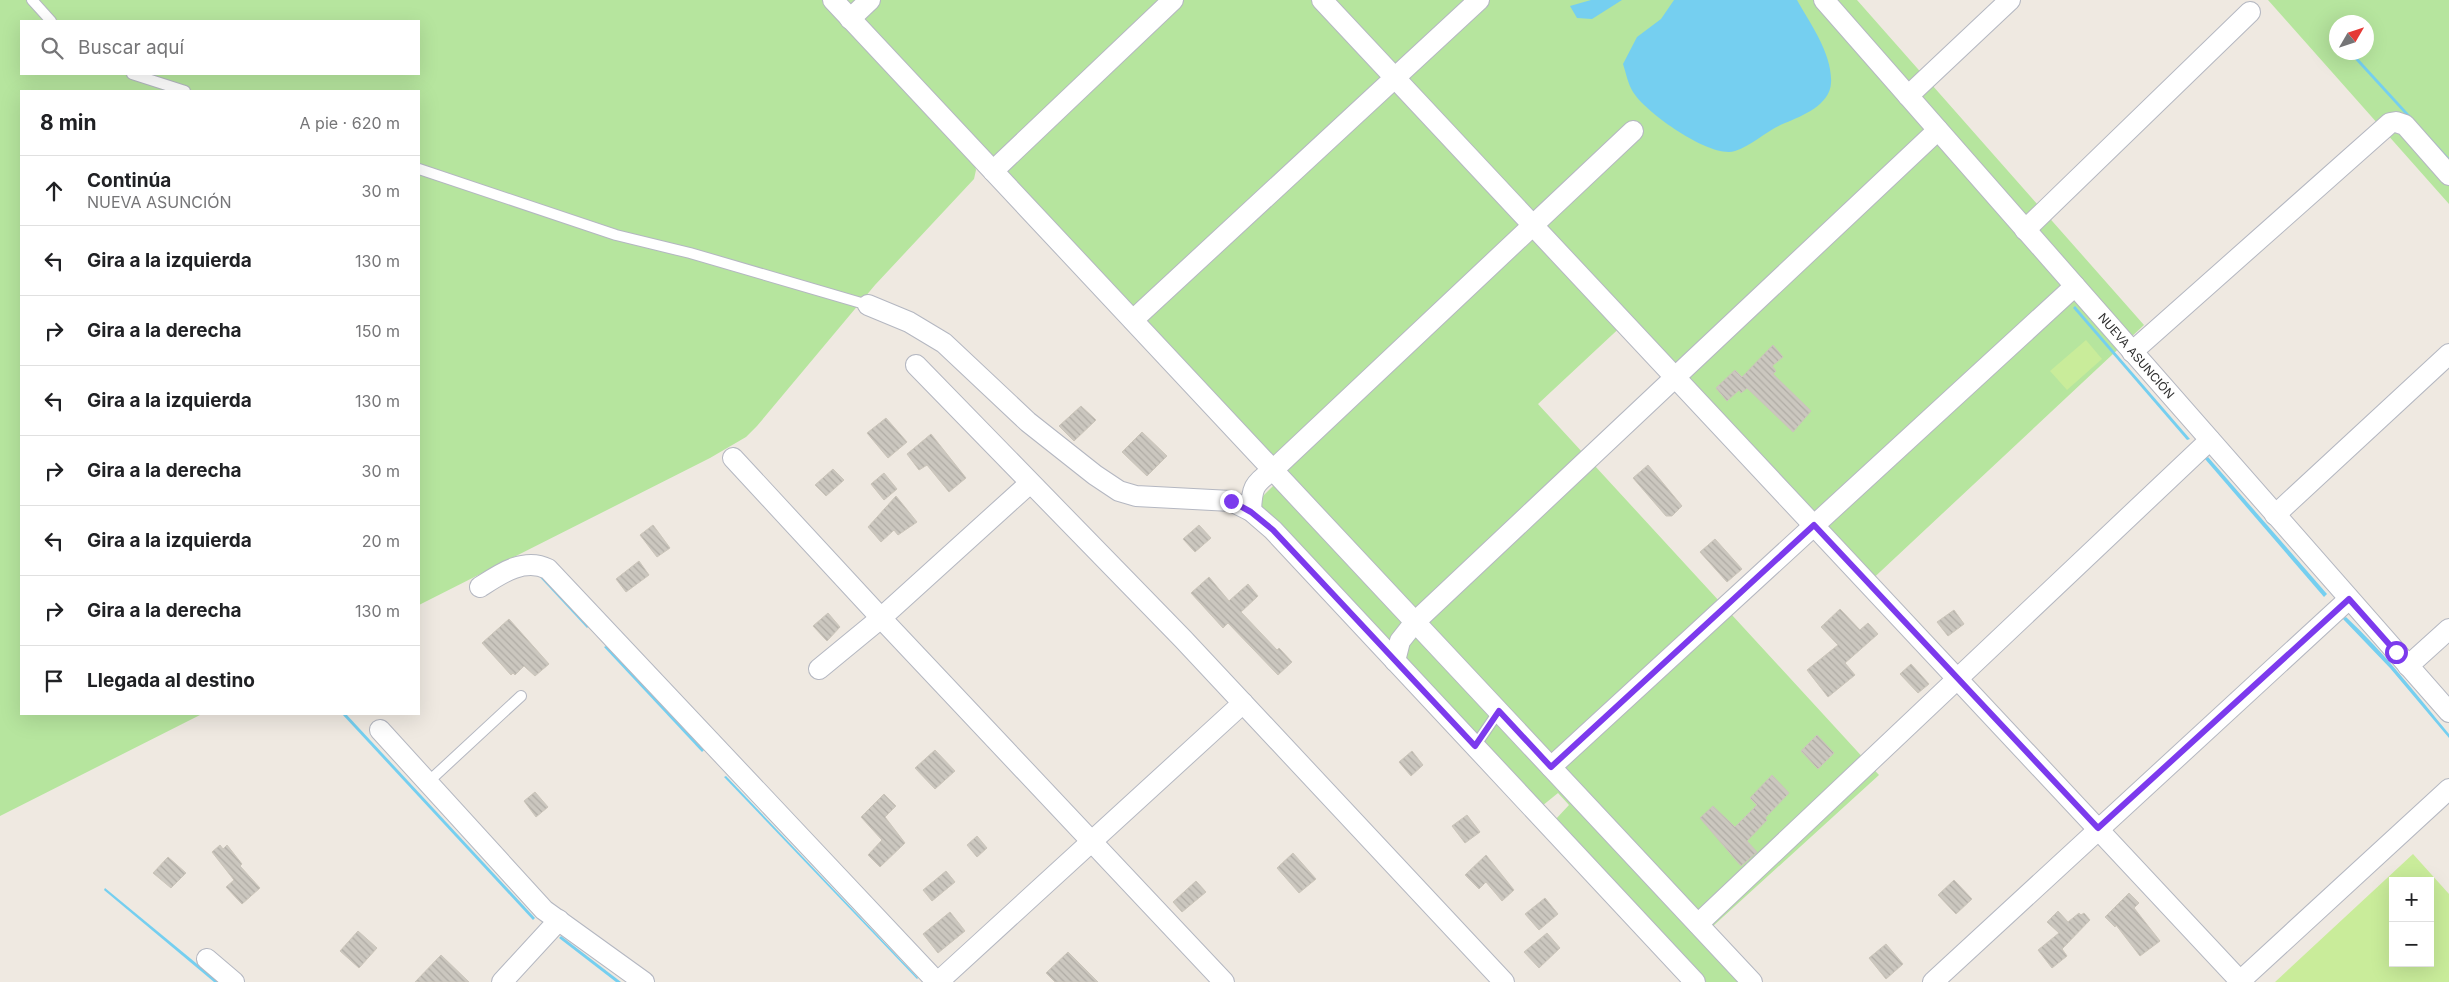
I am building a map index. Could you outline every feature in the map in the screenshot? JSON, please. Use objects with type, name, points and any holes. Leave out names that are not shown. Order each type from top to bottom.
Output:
[{"type":"street","points":[[833,0],[1752,982]]},
{"type":"street","points":[[850,19],[870,0]]},
{"type":"street","points":[[993,172],[1172,0]]},
{"type":"street","points":[[1322,0],[1958,678],[2240,982],[2449,789]]},
{"type":"street","points":[[1133,320],[1479,0]]},
{"type":"street","name":"NUEVA ASUNCIÓN","points":[[1824,0],[2449,712]]},
{"type":"street","points":[[1908,96],[2010,0]]},
{"type":"street","points":[[2025,230],[2250,12]]},
{"type":"street","points":[[2132,352],[2390,123],[2396,122],[2405,125],[2449,175]]},
{"type":"street","points":[[1395,661],[1400,641],[1415,622],[1938,130]]},
{"type":"street","points":[[1251,512],[1252,490],[1259,480],[1273,470],[1633,131]]},
{"type":"street","points":[[1551,767],[2075,286]]},
{"type":"street","points":[[868,305],[909,322],[944,343],[1028,422],[1095,475],[1119,491],[1136,496],[1231,501],[1251,512],[1273,530],[1695,982]]},
{"type":"street","points":[[2275,514],[2449,354]]},
{"type":"street","points":[[916,365],[1243,704],[1504,982]]},
{"type":"street","points":[[1698,924],[2210,440]]},
{"type":"street","points":[[733,458],[880,618],[1224,982]]},
{"type":"street","points":[[818,669],[880,618],[1030,483]]},
{"type":"street","points":[[480,587],[506,570],[531,564],[540,564],[548,568],[937,982],[1243,704]]},
{"type":"street","points":[[1933,982],[2098,828],[2349,599]]},
{"type":"street","points":[[2408,666],[2449,629]]},
{"type":"street","points":[[380,730],[544,910],[644,982]]},
{"type":"street","points":[[502,982],[559,920]]},
{"type":"street","points":[[207,959],[234,982]]},
{"type":"lane","points":[[32,0],[50,20]]},
{"type":"lane","points":[[135,75],[182,90]]},
{"type":"lane","points":[[420,169],[616,235],[690,252],[868,305]]},
{"type":"lane","points":[[427,783],[521,696]]},
{"type":"lane","points":[[1475,746],[1499,711]]},
{"type":"green space","points":[[0,0],[827,0],[974,162],[976,170],[974,179],[875,285],[746,437],[710,458],[420,604],[420,90],[20,90],[20,715],[200,715],[0,816]]},
{"type":"green space","points":[[830,0],[1857,0],[2144,325],[1865,586],[1627,321],[1538,404],[1879,775],[1701,937],[1742,982],[1704,982],[1555,820],[1569,805],[1558,793],[1542,806],[1255,504],[1275,484]]},
{"type":"green space","points":[[2268,0],[2449,0],[2449,204]]},
{"type":"green space","points":[[2086,340],[2102,359],[2067,390],[2050,371]]},
{"type":"green space","points":[[2413,854],[2434,877],[2389,877],[2389,967],[2434,967],[2434,877],[2449,894],[2449,982],[2275,982]]},
{"type":"water","points":[[1591,0],[1622,0],[1592,19],[1577,18],[1570,6]]},
{"type":"water","points":[[1674,0],[1797,0],[1825,50],[1831,72],[1831,83],[1826,98],[1814,109],[1778,126],[1735,151],[1724,152],[1711,148],[1680,132],[1640,101],[1631,89],[1623,64],[1637,37],[1661,19]]},
{"type":"water","points":[[2356,60],[2359,60],[2449,158],[2449,162]]},
{"type":"water","points":[[2075,306],[2190,439],[2187,440],[2073,308]]},
{"type":"water","points":[[2208,457],[2327,594],[2324,597],[2205,459]]},
{"type":"water","points":[[537,570],[589,626],[587,628],[535,572]]},
{"type":"water","points":[[2346,617],[2399,674],[2449,734],[2449,738],[2390,668],[2343,619]]},
{"type":"water","points":[[606,646],[704,750],[702,752],[604,647]]},
{"type":"water","points":[[343,715],[347,715],[535,918],[533,920]]},
{"type":"water","points":[[726,776],[918,978],[917,979],[724,777]]},
{"type":"water","points":[[105,888],[219,982],[214,982],[104,890]]},
{"type":"water","points":[[561,936],[621,982],[616,982],[559,938]]},
{"type":"building","points":[[1773,345],[1783,357],[1772,366],[1776,371],[1773,374],[1811,411],[1793,432],[1747,388],[1741,393],[1739,390],[1727,401],[1716,388],[1735,370],[1742,377]]},
{"type":"building","points":[[1081,406],[1096,420],[1074,441],[1059,426]]},
{"type":"building","points":[[886,418],[907,442],[888,458],[867,433]]},
{"type":"building","points":[[1142,432],[1167,456],[1147,476],[1122,452]]},
{"type":"building","points":[[931,434],[966,478],[949,492],[927,465],[919,470],[907,454]]},
{"type":"building","points":[[1648,465],[1682,506],[1672,516],[1666,516],[1633,478]]},
{"type":"building","points":[[833,469],[844,480],[826,496],[815,485]]},
{"type":"building","points":[[884,473],[897,489],[884,500],[871,484]]},
{"type":"building","points":[[896,496],[917,522],[898,535],[894,530],[881,542],[868,527]]},
{"type":"building","points":[[653,525],[670,548],[657,557],[640,535]]},
{"type":"building","points":[[1199,525],[1211,538],[1195,552],[1183,539]]},
{"type":"building","points":[[1715,539],[1742,569],[1727,582],[1700,552]]},
{"type":"building","points":[[639,561],[649,575],[626,592],[616,579]]},
{"type":"building","points":[[1209,577],[1229,601],[1248,584],[1258,596],[1241,612],[1277,650],[1279,648],[1292,662],[1278,675],[1228,623],[1223,628],[1191,593]]},
{"type":"building","points":[[1840,609],[1860,630],[1868,623],[1878,634],[1845,663],[1855,675],[1828,697],[1807,670],[1838,645],[1821,627]]},
{"type":"building","points":[[1954,610],[1964,624],[1948,636],[1937,622]]},
{"type":"building","points":[[828,613],[840,627],[827,641],[813,626]]},
{"type":"building","points":[[509,619],[549,664],[535,676],[524,666],[515,675],[513,673],[511,675],[482,643]]},
{"type":"building","points":[[1911,664],[1929,684],[1918,693],[1900,674]]},
{"type":"building","points":[[1817,735],[1834,753],[1818,769],[1801,751]]},
{"type":"building","points":[[935,750],[955,771],[935,789],[915,768]]},
{"type":"building","points":[[1412,751],[1423,765],[1411,776],[1399,762]]},
{"type":"building","points":[[1772,775],[1789,793],[1765,818],[1767,820],[1747,841],[1757,852],[1741,866],[1700,818],[1713,806],[1735,827],[1757,805],[1750,798]]},
{"type":"building","points":[[535,792],[548,807],[536,817],[524,801]]},
{"type":"building","points":[[884,794],[896,806],[885,817],[905,843],[880,867],[868,855],[882,840],[861,817]]},
{"type":"building","points":[[1467,815],[1480,832],[1465,843],[1452,826]]},
{"type":"building","points":[[977,836],[987,848],[977,857],[967,845]]},
{"type":"building","points":[[220,845],[223,849],[227,845],[242,864],[240,866],[260,888],[242,904],[226,887],[234,880],[212,852]]},
{"type":"building","points":[[1293,853],[1316,879],[1299,893],[1277,868]]},
{"type":"building","points":[[1486,855],[1514,890],[1502,901],[1486,882],[1479,889],[1465,875]]},
{"type":"building","points":[[168,857],[186,873],[171,888],[153,873]]},
{"type":"building","points":[[946,871],[955,882],[932,901],[923,890]]},
{"type":"building","points":[[1954,880],[1972,899],[1956,914],[1938,895]]},
{"type":"building","points":[[1196,881],[1206,892],[1182,912],[1173,902]]},
{"type":"building","points":[[2129,893],[2139,903],[2134,908],[2160,941],[2140,956],[2116,925],[2115,927],[2105,917]]},
{"type":"building","points":[[1545,898],[1558,914],[1539,930],[1525,914]]},
{"type":"building","points":[[2058,911],[2068,922],[2079,913],[2081,915],[2084,913],[2090,920],[2062,949],[2067,956],[2052,968],[2038,950],[2059,933],[2047,922]]},
{"type":"building","points":[[950,912],[965,931],[938,953],[923,934]]},
{"type":"building","points":[[358,931],[377,948],[359,968],[340,951]]},
{"type":"building","points":[[1547,933],[1560,948],[1539,968],[1524,952]]},
{"type":"building","points":[[1886,944],[1903,964],[1886,979],[1869,958]]},
{"type":"building","points":[[1068,952],[1098,982],[1055,982],[1046,973]]},
{"type":"building","points":[[441,955],[469,982],[415,982]]},
{"type":"route","points":[[1231,501],[1251,512],[1273,530],[1475,746],[1499,711],[1551,767],[1814,525],[2098,828],[2349,599],[2396,652]]}]
